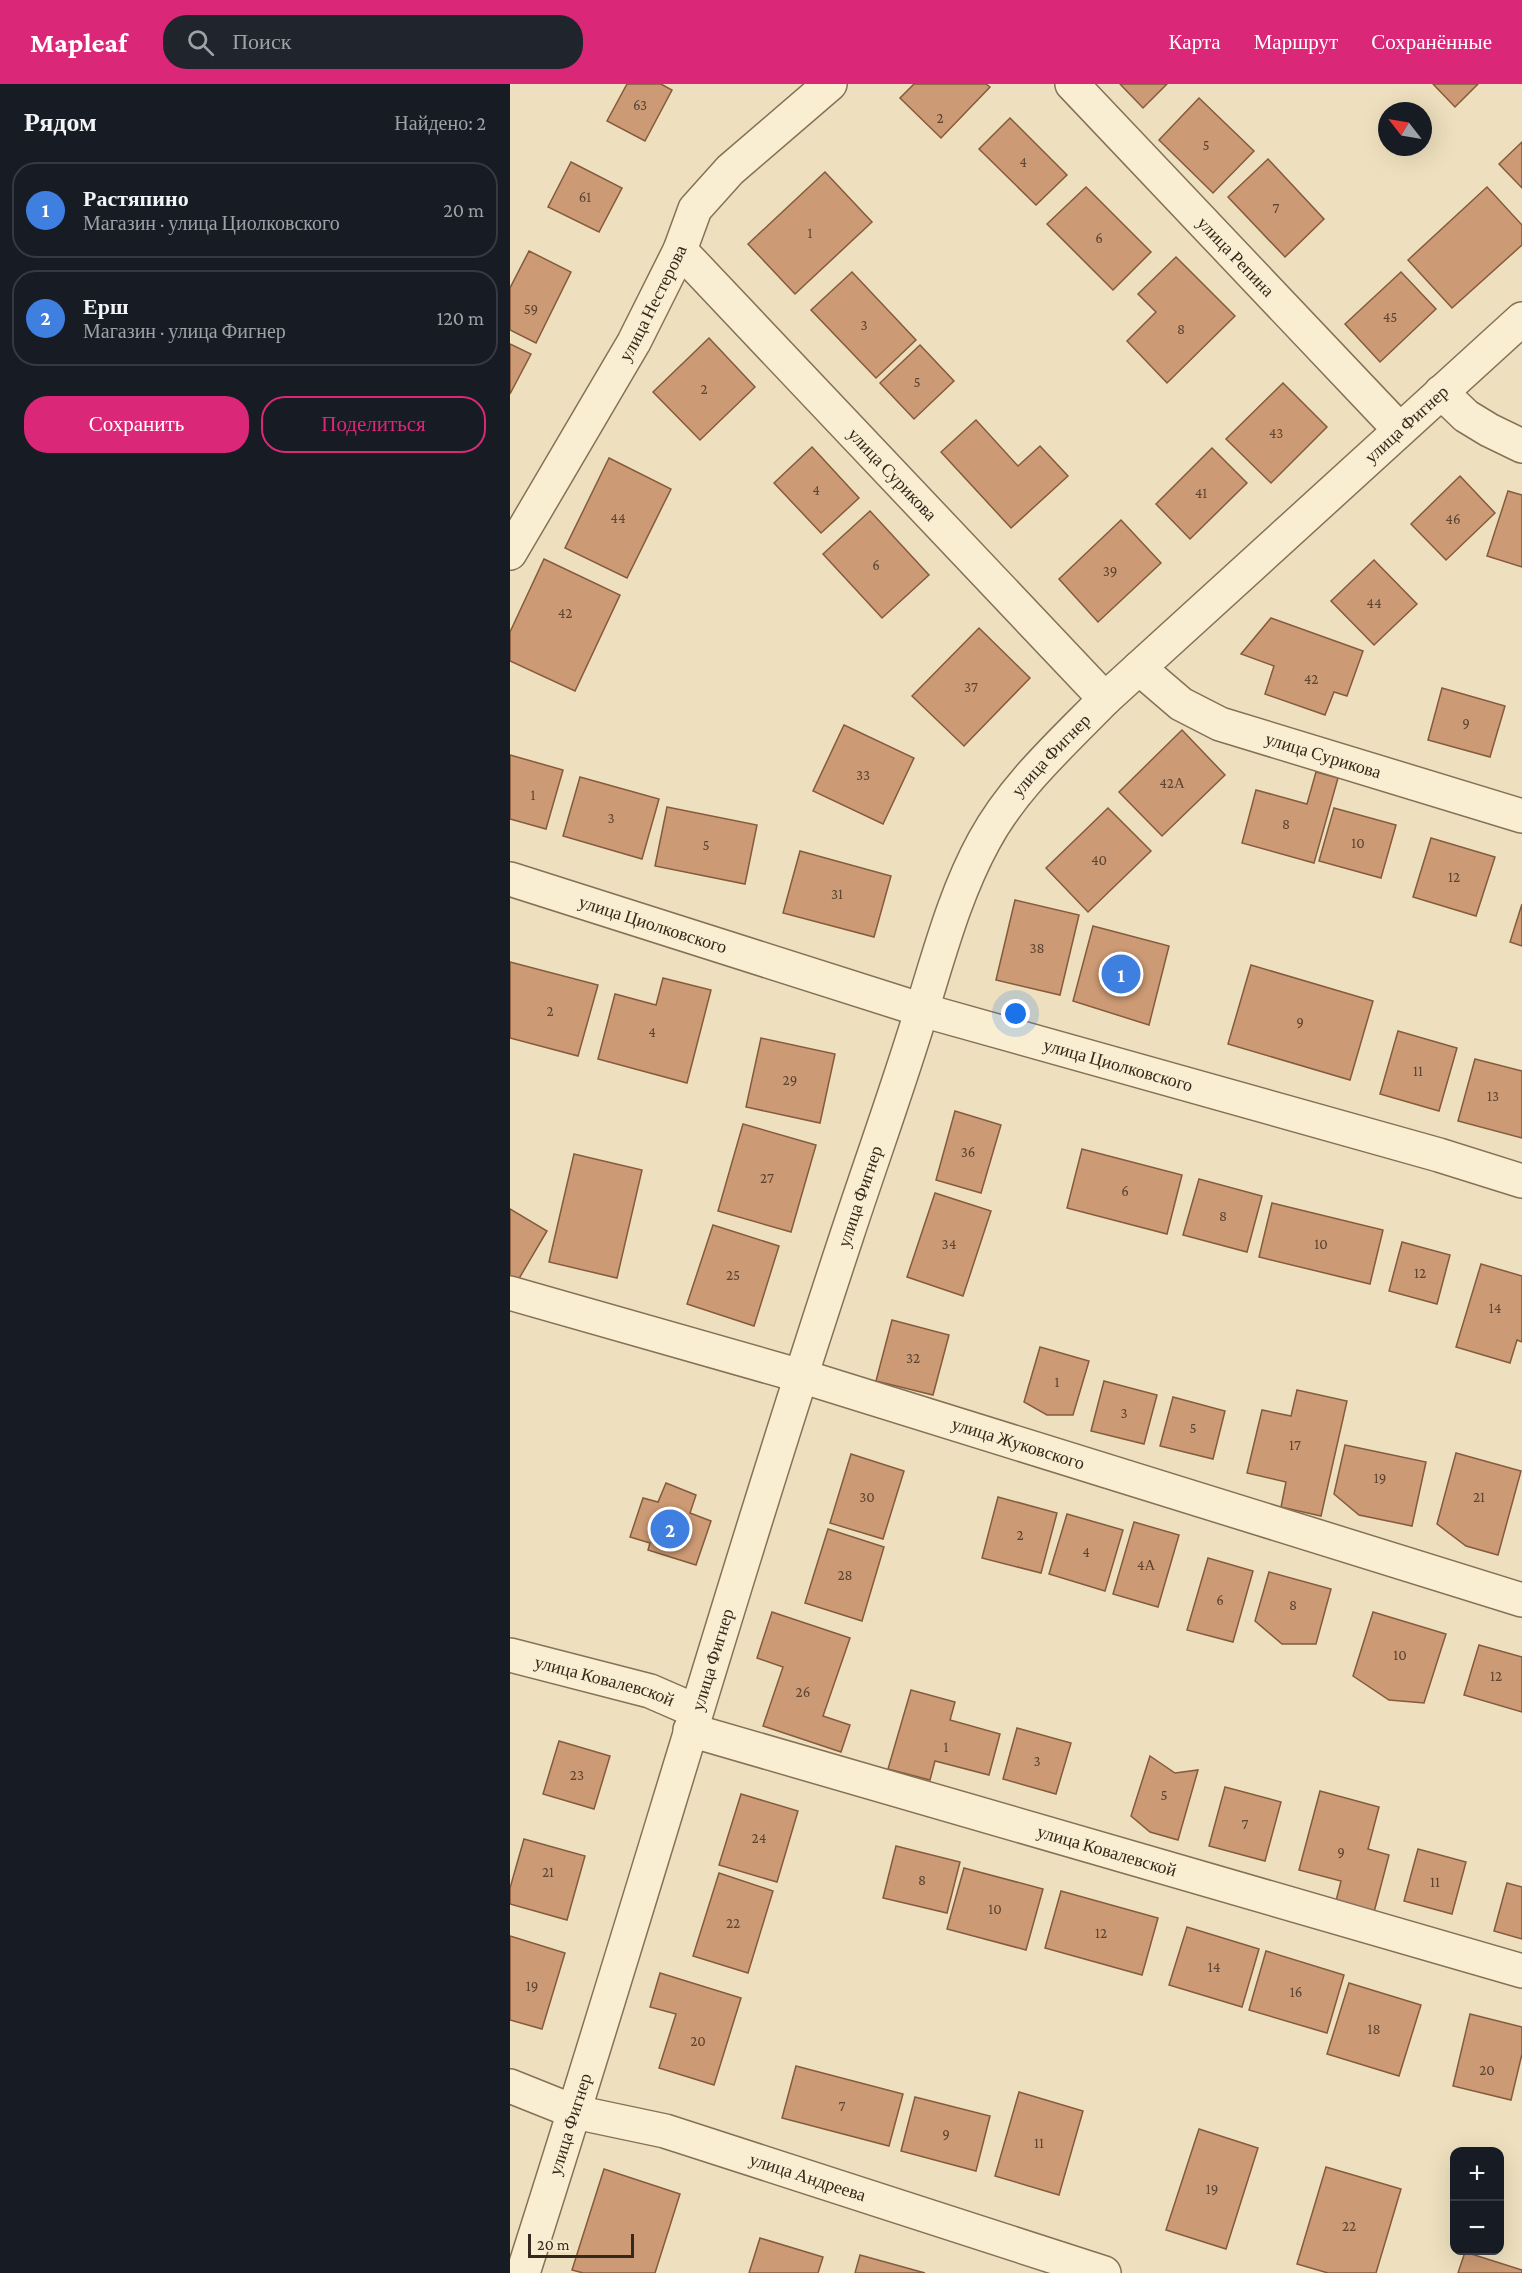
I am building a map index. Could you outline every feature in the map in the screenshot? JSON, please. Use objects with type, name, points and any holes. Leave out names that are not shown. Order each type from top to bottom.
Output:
[{"type":"street","name":"улица Нестерова","points":[[510,553],[634,342],[681,250],[695,209],[730,170],[830,84]]},
{"type":"street","name":"улица Репина","points":[[1072,84],[1399,429]]},
{"type":"street","name":"улица Сурикова","points":[[681,250],[1105,699]]},
{"type":"street","name":"улица Фигнер","points":[[523,2273],[575,2112],[693,1720],[801,1376],[922,1010],[942,940],[984,841],[1011,801],[1034,774],[1105,699],[1522,319]]},
{"type":"street","points":[[1441,392],[1466,416],[1522,446]]},
{"type":"street","name":"улица Сурикова","points":[[1139,668],[1181,704],[1220,724],[1522,816]]},
{"type":"street","name":"улица Циолковского","points":[[510,879],[922,1010],[1439,1155],[1522,1181]]},
{"type":"street","name":"улица Жуковского","points":[[510,1293],[801,1376],[1522,1600]]},
{"type":"street","name":"улица Ковалевской","points":[[510,1655],[650,1691],[693,1720],[1522,1971]]},
{"type":"street","name":"улица Андреева","points":[[510,2086],[575,2112],[665,2131],[1104,2273]]},
{"type":"building","points":[[627,84],[661,84],[672,90],[645,141],[607,121]]},
{"type":"building","points":[[914,84],[986,84],[990,87],[941,138],[900,98]]},
{"type":"building","points":[[1120,84],[1167,84],[1143,108]]},
{"type":"building","points":[[1433,84],[1478,84],[1455,107]]},
{"type":"building","points":[[1199,98],[1254,151],[1213,193],[1159,140]]},
{"type":"building","points":[[1010,118],[1067,175],[1036,205],[979,149]]},
{"type":"building","points":[[1522,142],[1522,188],[1499,164]]},
{"type":"building","points":[[1268,159],[1324,219],[1285,257],[1228,197]]},
{"type":"building","points":[[571,162],[622,188],[599,232],[548,207]]},
{"type":"building","points":[[825,172],[872,222],[795,294],[748,244]]},
{"type":"building","points":[[1086,187],[1151,252],[1113,290],[1047,224]]},
{"type":"building","points":[[1487,187],[1522,225],[1522,245],[1452,308],[1408,260]]},
{"type":"building","points":[[529,251],[571,272],[536,343],[510,330],[510,288]]},
{"type":"building","points":[[1176,257],[1235,316],[1167,383],[1127,341],[1156,312],[1138,294]]},
{"type":"building","points":[[852,272],[916,340],[876,378],[811,310]]},
{"type":"building","points":[[1401,272],[1436,309],[1380,362],[1345,324]]},
{"type":"building","points":[[709,338],[755,387],[700,440],[653,392]]},
{"type":"building","points":[[510,344],[531,354],[510,394]]},
{"type":"building","points":[[920,345],[954,381],[914,419],[880,383]]},
{"type":"building","points":[[1283,383],[1327,427],[1271,483],[1226,439]]},
{"type":"building","points":[[976,420],[1018,466],[1040,446],[1068,476],[1011,528],[941,452]]},
{"type":"building","points":[[812,447],[859,498],[821,533],[774,483]]},
{"type":"building","points":[[1212,448],[1247,483],[1190,539],[1156,504]]},
{"type":"building","points":[[609,458],[671,489],[627,578],[565,548]]},
{"type":"building","points":[[1460,476],[1495,513],[1446,560],[1411,524]]},
{"type":"building","points":[[1508,491],[1522,495],[1522,567],[1487,556]]},
{"type":"building","points":[[870,511],[929,575],[882,618],[823,554]]},
{"type":"building","points":[[1121,520],[1161,563],[1098,622],[1059,579]]},
{"type":"building","points":[[544,559],[620,595],[575,691],[510,661],[510,632]]},
{"type":"building","points":[[1374,560],[1417,604],[1374,645],[1331,601]]},
{"type":"building","points":[[1271,618],[1363,651],[1347,696],[1334,692],[1325,715],[1265,694],[1274,666],[1241,654]]},
{"type":"building","points":[[979,628],[1030,678],[964,746],[912,696]]},
{"type":"building","points":[[1442,688],[1505,706],[1490,757],[1428,740]]},
{"type":"building","points":[[844,725],[914,758],[883,824],[813,791]]},
{"type":"building","points":[[1182,730],[1225,775],[1162,836],[1119,792]]},
{"type":"building","points":[[510,755],[563,770],[546,829],[510,819]]},
{"type":"building","points":[[1316,772],[1338,778],[1314,863],[1242,843],[1256,790],[1307,804]]},
{"type":"building","points":[[580,777],[659,799],[642,859],[563,836]]},
{"type":"building","points":[[667,807],[757,825],[745,884],[655,866]]},
{"type":"building","points":[[1108,808],[1151,851],[1088,912],[1046,868]]},
{"type":"building","points":[[1334,808],[1396,825],[1381,878],[1319,861]]},
{"type":"building","points":[[1431,838],[1495,857],[1476,916],[1413,897]]},
{"type":"building","points":[[800,851],[891,876],[874,937],[783,913]]},
{"type":"building","points":[[1015,900],[1079,915],[1060,995],[996,980]]},
{"type":"building","points":[[1522,904],[1522,946],[1510,942]]},
{"type":"building","points":[[1093,926],[1169,946],[1149,1025],[1073,1001]]},
{"type":"building","points":[[510,962],[598,985],[578,1056],[510,1038]]},
{"type":"building","points":[[1251,965],[1373,1001],[1350,1080],[1228,1044]]},
{"type":"building","points":[[663,978],[711,990],[687,1083],[598,1059],[615,994],[656,1005]]},
{"type":"building","points":[[1398,1031],[1457,1048],[1439,1111],[1380,1094]]},
{"type":"building","points":[[761,1038],[835,1054],[820,1123],[746,1107]]},
{"type":"building","points":[[1475,1059],[1522,1071],[1522,1138],[1458,1121]]},
{"type":"building","points":[[955,1111],[1001,1125],[981,1193],[936,1180]]},
{"type":"building","points":[[743,1124],[816,1145],[791,1232],[718,1211]]},
{"type":"building","points":[[1082,1149],[1182,1175],[1167,1234],[1067,1208]]},
{"type":"building","points":[[574,1154],[642,1170],[617,1278],[549,1262]]},
{"type":"building","points":[[1199,1179],[1262,1196],[1247,1252],[1183,1235]]},
{"type":"building","points":[[935,1193],[991,1211],[963,1296],[907,1277]]},
{"type":"building","points":[[1272,1203],[1383,1230],[1370,1284],[1259,1257]]},
{"type":"building","points":[[510,1209],[547,1231],[514,1287],[510,1285]]},
{"type":"building","points":[[713,1225],[779,1246],[754,1326],[687,1304]]},
{"type":"building","points":[[1402,1242],[1450,1255],[1437,1304],[1389,1291]]},
{"type":"building","points":[[1481,1264],[1522,1276],[1522,1342],[1517,1340],[1510,1363],[1456,1347]]},
{"type":"building","points":[[892,1320],[949,1335],[933,1395],[876,1381]]},
{"type":"building","points":[[1040,1347],[1089,1361],[1073,1415],[1047,1415],[1024,1402]]},
{"type":"building","points":[[1104,1381],[1157,1395],[1144,1444],[1091,1431]]},
{"type":"building","points":[[1297,1390],[1347,1401],[1321,1516],[1281,1507],[1286,1482],[1247,1473],[1262,1410],[1291,1416]]},
{"type":"building","points":[[1173,1397],[1225,1411],[1213,1459],[1160,1446]]},
{"type":"building","points":[[1345,1445],[1426,1462],[1412,1526],[1359,1515],[1334,1494]]},
{"type":"building","points":[[1456,1453],[1521,1471],[1498,1555],[1466,1546],[1437,1524]]},
{"type":"building","points":[[851,1454],[904,1471],[883,1539],[830,1523]]},
{"type":"building","points":[[666,1483],[696,1495],[690,1513],[711,1521],[696,1565],[648,1550],[650,1543],[630,1537],[643,1498],[658,1502]]},
{"type":"building","points":[[998,1497],[1057,1513],[1041,1573],[982,1558]]},
{"type":"building","points":[[1067,1514],[1123,1530],[1105,1591],[1049,1574]]},
{"type":"building","points":[[1134,1522],[1179,1535],[1158,1607],[1113,1594]]},
{"type":"building","points":[[828,1529],[884,1547],[862,1621],[805,1603]]},
{"type":"building","points":[[1208,1558],[1253,1571],[1233,1642],[1187,1630]]},
{"type":"building","points":[[1269,1572],[1331,1589],[1316,1644],[1282,1644],[1255,1621]]},
{"type":"building","points":[[772,1612],[850,1638],[823,1716],[850,1725],[841,1752],[763,1726],[783,1667],[757,1658]]},
{"type":"building","points":[[1373,1612],[1446,1634],[1424,1703],[1389,1700],[1353,1676]]},
{"type":"building","points":[[1479,1645],[1522,1657],[1522,1712],[1464,1695]]},
{"type":"building","points":[[911,1690],[955,1702],[950,1720],[1000,1734],[989,1775],[935,1761],[930,1780],[888,1769]]},
{"type":"building","points":[[1017,1728],[1071,1743],[1056,1794],[1003,1779]]},
{"type":"building","points":[[559,1741],[610,1756],[594,1809],[543,1794]]},
{"type":"building","points":[[1150,1756],[1175,1773],[1198,1770],[1178,1840],[1150,1832],[1131,1816]]},
{"type":"building","points":[[1225,1787],[1281,1802],[1265,1861],[1209,1846]]},
{"type":"building","points":[[1320,1791],[1379,1807],[1368,1849],[1389,1855],[1373,1916],[1335,1905],[1341,1881],[1299,1870]]},
{"type":"building","points":[[741,1794],[798,1811],[777,1882],[719,1865]]},
{"type":"building","points":[[524,1839],[585,1856],[567,1920],[510,1904],[510,1888]]},
{"type":"building","points":[[896,1846],[960,1862],[947,1913],[883,1898]]},
{"type":"building","points":[[1418,1849],[1466,1862],[1452,1914],[1404,1901]]},
{"type":"building","points":[[964,1868],[1043,1889],[1026,1950],[947,1929]]},
{"type":"building","points":[[719,1873],[773,1891],[748,1973],[693,1956]]},
{"type":"building","points":[[1507,1883],[1522,1887],[1522,1939],[1494,1931]]},
{"type":"building","points":[[1061,1891],[1158,1918],[1142,1975],[1045,1948]]},
{"type":"building","points":[[1187,1927],[1259,1949],[1242,2007],[1169,1985]]},
{"type":"building","points":[[510,1936],[565,1953],[542,2029],[510,2020]]},
{"type":"building","points":[[1266,1951],[1344,1975],[1327,2033],[1249,2010]]},
{"type":"building","points":[[660,1973],[741,1998],[714,2085],[659,2068],[676,2014],[650,2007]]},
{"type":"building","points":[[1349,1983],[1421,2005],[1399,2076],[1327,2054]]},
{"type":"building","points":[[1470,2014],[1522,2027],[1522,2054],[1511,2100],[1453,2086]]},
{"type":"building","points":[[796,2066],[903,2094],[889,2146],[782,2118]]},
{"type":"building","points":[[1019,2092],[1083,2111],[1059,2195],[995,2176]]},
{"type":"building","points":[[915,2097],[990,2116],[976,2171],[901,2151]]},
{"type":"building","points":[[1199,2129],[1258,2148],[1226,2249],[1166,2230]]},
{"type":"building","points":[[1326,2167],[1401,2189],[1376,2273],[1328,2273],[1297,2264]]},
{"type":"building","points":[[604,2169],[680,2194],[655,2273],[583,2273],[572,2270]]},
{"type":"building","points":[[760,2238],[823,2257],[818,2273],[749,2273]]},
{"type":"building","points":[[860,2255],[925,2273],[855,2273]]},
{"type":"building","points":[[1464,2255],[1474,2255],[1522,2270],[1522,2273],[1458,2273]]},
{"type":"place","name":"Растяпино","points":[[1121,974]]},
{"type":"place","name":"Ерш","points":[[670,1529]]}]
